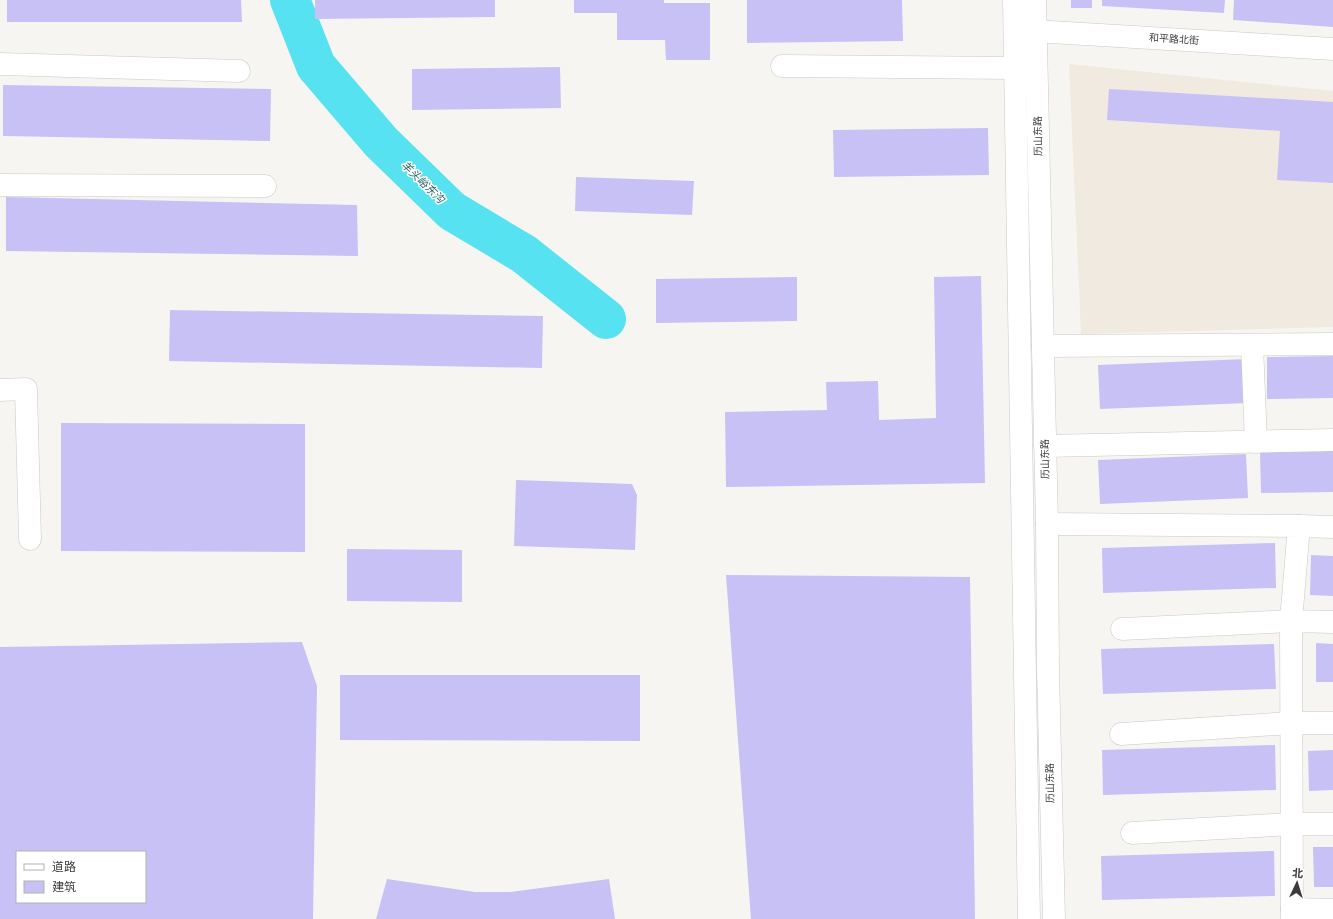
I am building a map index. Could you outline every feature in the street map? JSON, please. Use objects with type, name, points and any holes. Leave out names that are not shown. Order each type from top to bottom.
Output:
[{"type":"street","points":[[1014,0],[1029,919]]},
{"type":"street","name":"历山东路","points":[[1036,0],[1054,919]]},
{"type":"street","name":"和平路北街","points":[[1015,30],[1036,30],[1333,49]]},
{"type":"street","points":[[0,64],[239,71]]},
{"type":"street","points":[[782,66],[1015,68]]},
{"type":"street","points":[[0,185],[265,186]]},
{"type":"street","points":[[1252,344],[1256,442]]},
{"type":"street","points":[[1043,346],[1333,344]]},
{"type":"street","points":[[0,390],[26,389],[30,539]]},
{"type":"street","points":[[1045,446],[1333,440]]},
{"type":"street","points":[[1047,524],[1333,527]]},
{"type":"street","points":[[1299,526],[1291,621],[1292,914],[1333,910]]},
{"type":"street","points":[[1122,629],[1291,621],[1333,622]]},
{"type":"street","points":[[1121,734],[1291,723],[1333,723]]},
{"type":"street","points":[[1132,833],[1292,824],[1333,824]]},
{"type":"shaded area","points":[[1069,64],[1333,91],[1333,327],[1081,334]]},
{"type":"building","points":[[7,0],[241,0],[242,22],[7,22]]},
{"type":"building","points":[[315,0],[495,0],[495,17],[315,19]]},
{"type":"building","points":[[574,0],[664,0],[664,3],[710,3],[710,60],[666,60],[665,40],[617,40],[617,13],[574,13]]},
{"type":"building","points":[[747,0],[902,0],[903,41],[747,43]]},
{"type":"building","points":[[1071,0],[1092,0],[1092,8],[1071,8]]},
{"type":"building","points":[[1102,0],[1225,0],[1224,13],[1102,6]]},
{"type":"building","points":[[1234,0],[1333,0],[1333,27],[1233,20]]},
{"type":"building","points":[[560,67],[561,108],[412,110],[412,69]]},
{"type":"building","points":[[3,85],[271,89],[270,141],[3,136]]},
{"type":"building","points":[[1109,89],[1333,102],[1333,183],[1277,180],[1280,131],[1107,120]]},
{"type":"building","points":[[988,128],[989,175],[834,177],[833,130]]},
{"type":"building","points":[[576,177],[694,181],[692,215],[575,211]]},
{"type":"building","points":[[6,197],[357,205],[358,256],[6,251]]},
{"type":"building","points":[[981,276],[985,483],[726,487],[725,412],[827,410],[826,382],[878,381],[879,420],[936,418],[934,277]]},
{"type":"building","points":[[797,277],[797,321],[656,323],[656,279]]},
{"type":"building","points":[[170,310],[543,316],[542,368],[169,361]]},
{"type":"building","points":[[1333,356],[1333,398],[1267,399],[1267,357]]},
{"type":"building","points":[[1246,359],[1248,403],[1100,409],[1098,365]]},
{"type":"building","points":[[61,423],[305,424],[305,552],[61,551]]},
{"type":"building","points":[[1333,451],[1333,492],[1261,493],[1260,452]]},
{"type":"building","points":[[1246,454],[1248,498],[1100,504],[1098,460]]},
{"type":"building","points":[[516,480],[632,484],[637,495],[635,550],[514,546]]},
{"type":"building","points":[[1275,543],[1276,588],[1103,593],[1102,548]]},
{"type":"building","points":[[347,549],[462,550],[462,602],[347,601]]},
{"type":"building","points":[[1311,555],[1333,556],[1333,596],[1310,595]]},
{"type":"building","points":[[726,575],[970,577],[975,919],[751,919]]},
{"type":"building","points":[[302,642],[317,686],[313,919],[0,919],[0,647]]},
{"type":"building","points":[[1316,643],[1333,644],[1333,682],[1316,682]]},
{"type":"building","points":[[1274,644],[1276,689],[1103,694],[1101,649]]},
{"type":"building","points":[[340,675],[640,675],[640,741],[340,740]]},
{"type":"building","points":[[1275,745],[1276,790],[1103,795],[1102,750]]},
{"type":"building","points":[[1333,750],[1333,790],[1309,791],[1308,751]]},
{"type":"building","points":[[1313,847],[1333,847],[1333,887],[1314,887]]},
{"type":"building","points":[[1274,851],[1275,896],[1102,900],[1101,856]]},
{"type":"building","points":[[387,879],[475,892],[510,892],[609,879],[615,919],[376,919]]},
{"type":"waterway","name":"羊头峪东沟","points":[[290,0],[316,66],[381,142],[452,211],[524,254],[606,319]]}]
